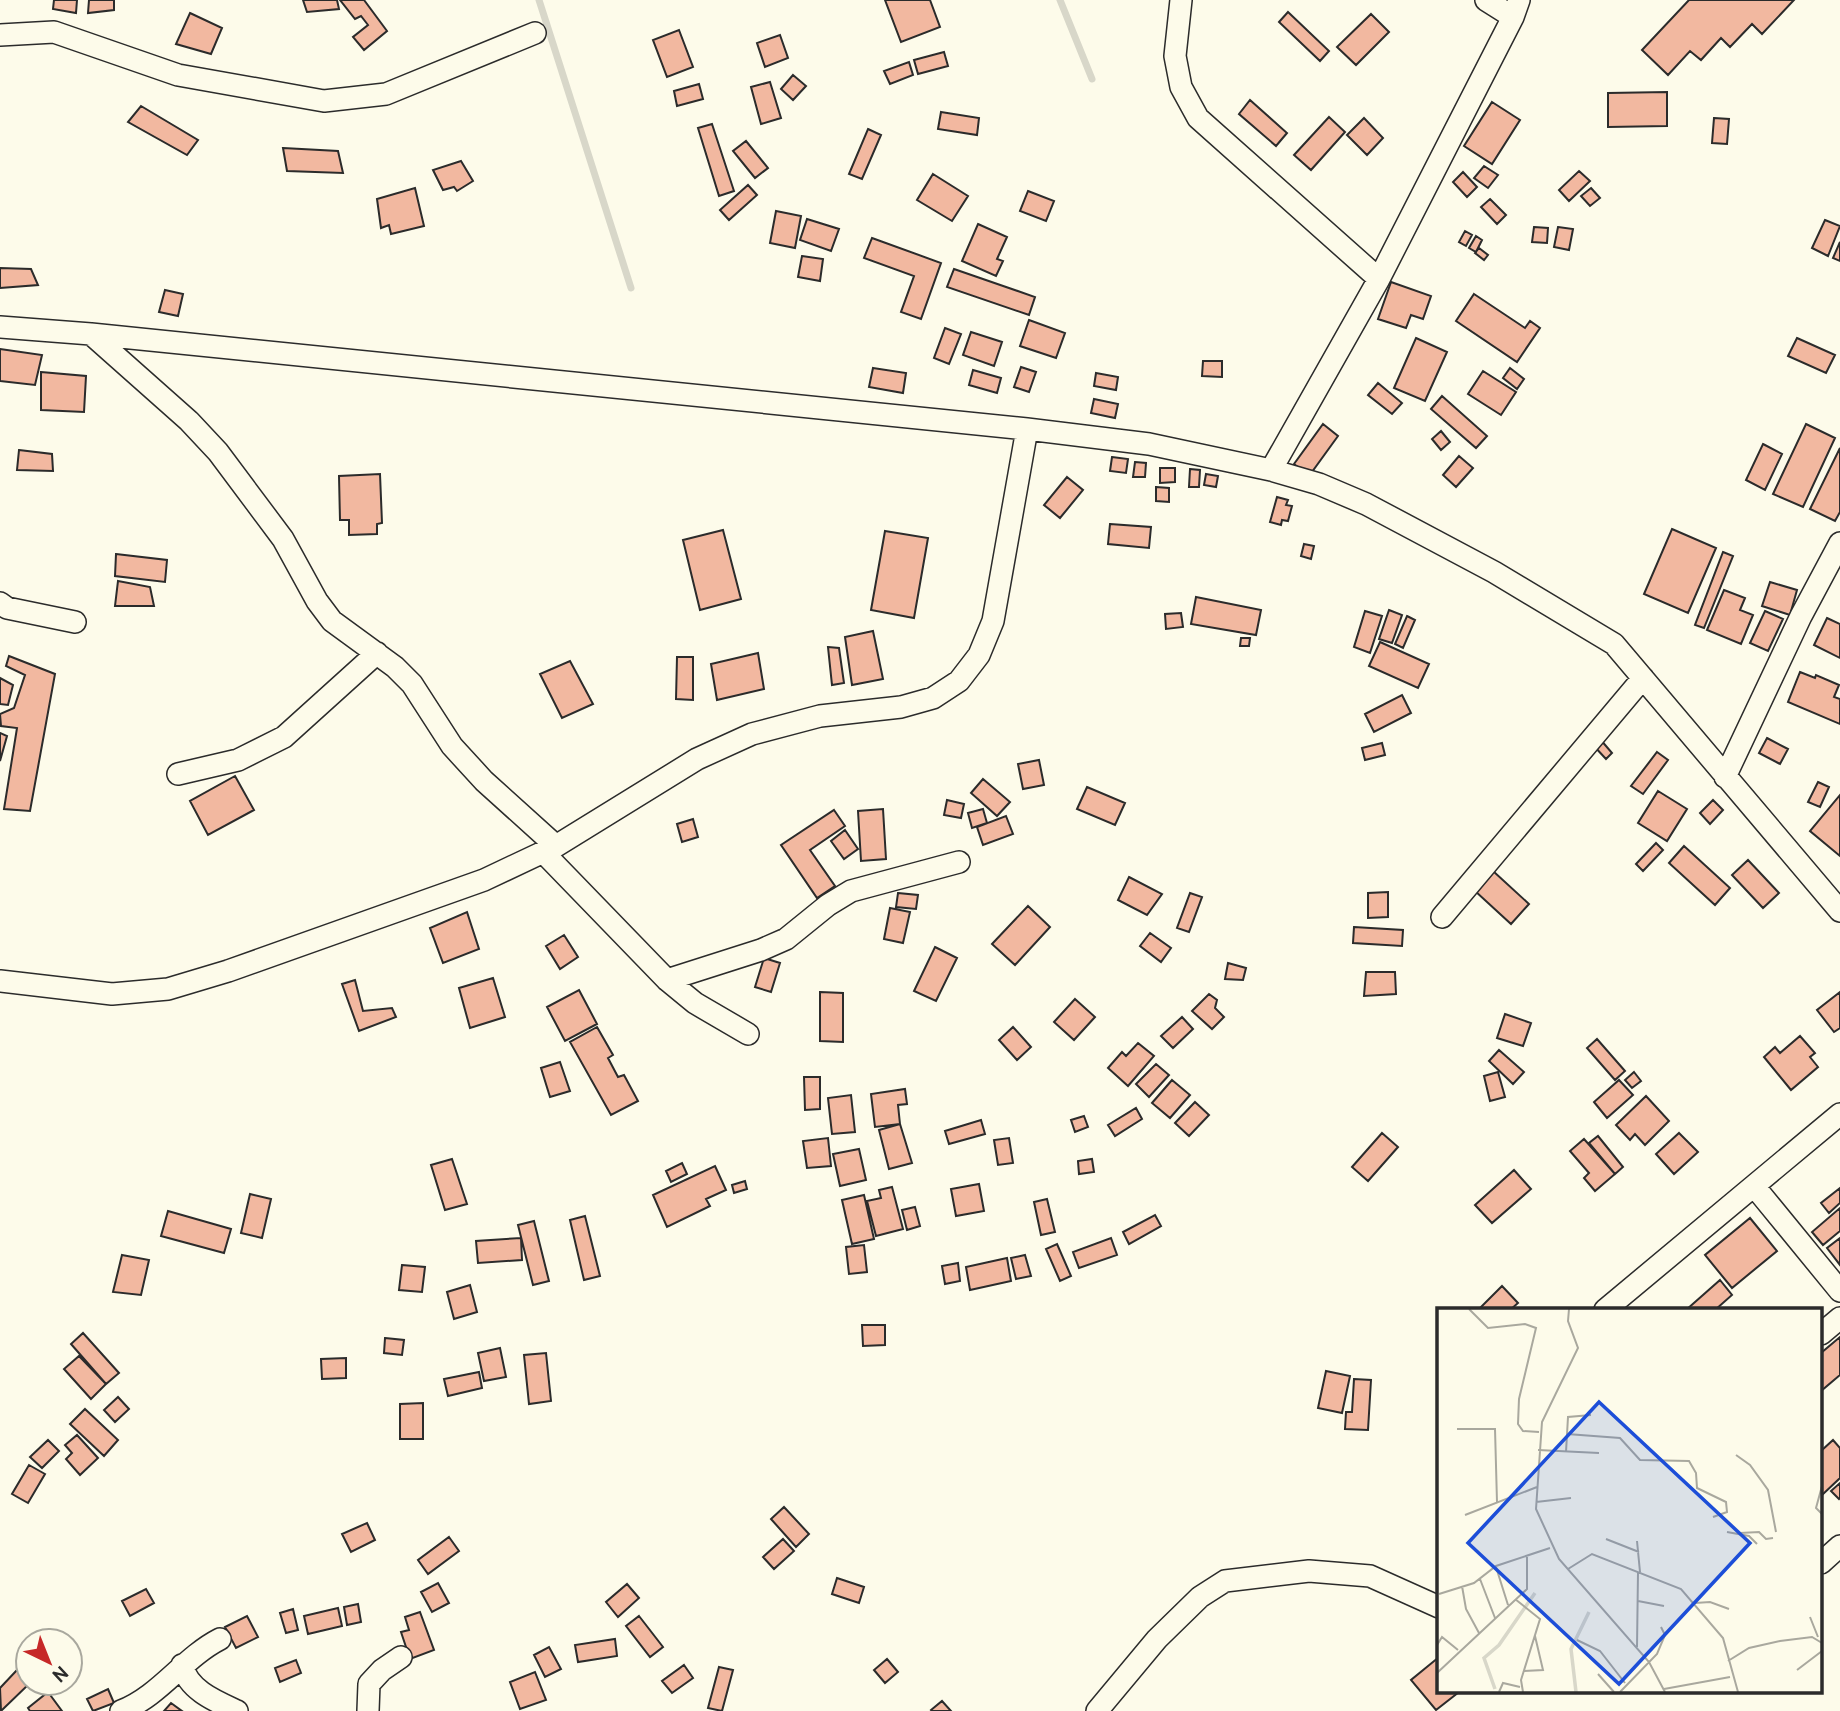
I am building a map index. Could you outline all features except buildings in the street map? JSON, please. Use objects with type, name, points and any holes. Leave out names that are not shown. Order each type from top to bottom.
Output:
[{"type":"street","points":[[1181,0],[1175,57],[1181,87],[1198,118],[1379,279]]},
{"type":"street","points":[[1271,470],[1379,279],[1516,9],[1486,0]]},
{"type":"street","points":[[0,35],[54,32],[178,75],[324,101],[386,94],[535,33]]},
{"type":"street","points":[[0,327],[1027,429],[1149,444],[1271,470],[1319,484],[1366,504],[1494,572],[1614,644],[1840,911]]},
{"type":"street","points":[[91,334],[189,421],[218,452],[283,539],[317,601],[332,621],[377,653],[412,684],[452,746],[667,980],[695,1003],[748,1034]]},
{"type":"street","points":[[0,981],[113,994],[168,989],[228,971],[484,880],[549,849],[697,759],[752,734],[820,716],[901,707],[933,698],[960,681],[979,655],[993,621],[1027,429]]},
{"type":"street","points":[[1725,777],[1801,616],[1840,543]]},
{"type":"street","points":[[0,603],[7,608],[75,622]]},
{"type":"street","points":[[178,774],[239,760],[284,737],[377,653]]},
{"type":"street","points":[[1442,917],[1643,678]]},
{"type":"street","points":[[667,980],[761,950],[786,939],[828,905],[851,891],[959,862]]},
{"type":"street","points":[[1607,1308],[1840,1114]]},
{"type":"street","points":[[1754,1186],[1840,1291]]},
{"type":"street","points":[[1822,1334],[1840,1318]]},
{"type":"street","points":[[1822,1562],[1840,1546]]},
{"type":"street","points":[[1097,1711],[1157,1639],[1200,1598],[1225,1581],[1310,1571],[1370,1576],[1437,1606]]},
{"type":"street","points":[[125,1710],[146,1697],[203,1648],[220,1639]]},
{"type":"street","points":[[368,1711],[369,1684],[382,1670],[401,1657]]},
{"type":"street","points":[[182,1665],[185,1679],[203,1693],[237,1711]]},
{"type":"waterway","points":[[539,0],[631,288]]},
{"type":"waterway","points":[[1060,0],[1092,79]]}]
